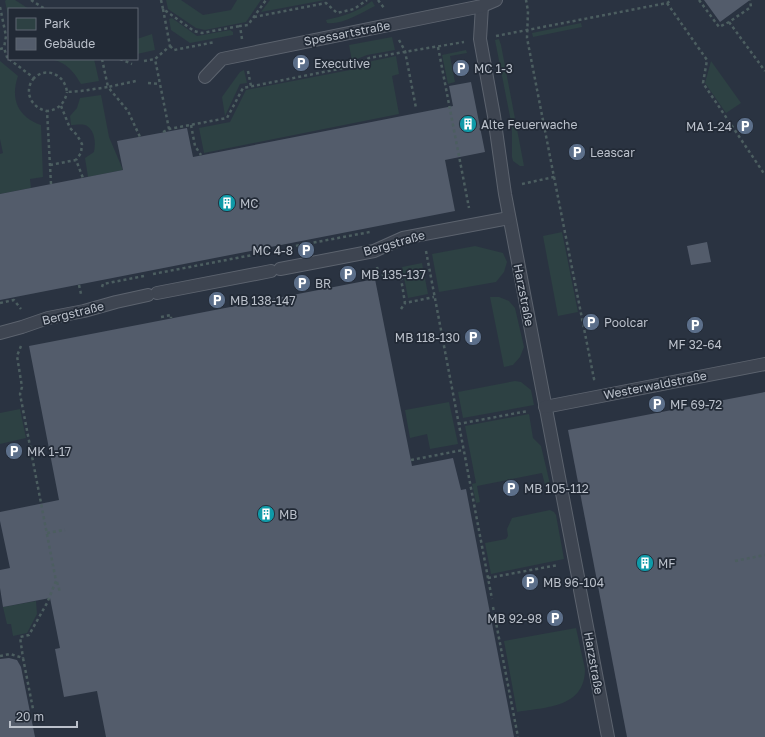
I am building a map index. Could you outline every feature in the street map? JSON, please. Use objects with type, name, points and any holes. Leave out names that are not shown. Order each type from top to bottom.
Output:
[{"type":"lane","name":"Spessartstraße","points":[[205,77],[222,59],[482,6],[496,0]]},
{"type":"lane","name":"Harzstraße","points":[[482,6],[480,39],[494,116],[509,218],[608,737]]},
{"type":"lane","name":"Bergstraße","points":[[0,333],[48,318],[84,311],[116,302],[374,251],[403,238],[509,218]]},
{"type":"lane","name":"Westerwaldstraße","points":[[545,407],[765,364]]},
{"type":"path","points":[[31,0],[43,8]]},
{"type":"path","points":[[161,0],[170,46],[174,50],[219,41]]},
{"type":"path","points":[[254,17],[326,3],[337,13],[354,9],[368,0]]},
{"type":"path","points":[[378,0],[404,51],[416,108]]},
{"type":"path","points":[[163,132],[169,129],[228,118],[243,88],[354,66],[369,58],[480,39],[667,3],[672,0]]},
{"type":"path","points":[[699,0],[719,27],[751,7],[750,0]]},
{"type":"path","points":[[667,3],[707,60],[703,83],[765,174]]},
{"type":"path","points":[[0,7],[6,36],[4,48],[8,58]]},
{"type":"path","points":[[163,9],[194,31],[202,33],[240,26]]},
{"type":"path","points":[[729,22],[765,71]]},
{"type":"path","points":[[144,61],[155,59],[170,46]]},
{"type":"path","points":[[0,49],[4,48]]},
{"type":"path","points":[[155,59],[169,129]]},
{"type":"path","points":[[10,60],[34,78]]},
{"type":"path","points":[[102,60],[108,87],[128,111],[140,137]]},
{"type":"path","points":[[122,60],[132,64]]},
{"type":"path","points":[[50,72],[62,78],[67,92],[65,100],[60,106],[56,109],[47,111],[33,104],[28,92],[29,85],[37,75],[50,72]]},
{"type":"path","points":[[67,92],[108,87],[136,81]]},
{"type":"path","points":[[148,83],[160,84]]},
{"type":"path","points":[[50,165],[76,160],[81,153],[82,144],[77,135],[70,128],[60,106]]},
{"type":"path","points":[[47,111],[51,184]]},
{"type":"path","points":[[191,125],[195,146],[201,155]]},
{"type":"path","points":[[76,160],[83,178]]},
{"type":"path","points":[[554,177],[594,379],[600,384],[603,396]]},
{"type":"path","points":[[284,248],[370,232]]},
{"type":"path","points":[[426,249],[492,599]]},
{"type":"path","points":[[153,274],[268,252]]},
{"type":"path","points":[[111,278],[112,282]]},
{"type":"path","points":[[401,309],[405,303]]},
{"type":"path","points":[[162,317],[171,316],[171,318]]},
{"type":"path","points":[[21,344],[17,356],[22,387],[20,394],[56,581],[60,592]]},
{"type":"path","points":[[411,460],[463,450]]},
{"type":"path","points":[[47,533],[65,530]]},
{"type":"path","points":[[735,561],[765,554]]},
{"type":"path","points":[[488,578],[575,562]]},
{"type":"path","points":[[33,710],[20,637],[28,635],[47,603],[56,581]]},
{"type":"path","points":[[493,607],[518,737]]},
{"type":"path","points":[[0,656],[10,654],[23,658]]},
{"type":"green space","points":[[15,0],[27,8],[8,8],[8,16],[5,1]]},
{"type":"green space","points":[[166,0],[181,0],[203,15],[231,10],[237,0],[261,0],[246,22],[205,30],[196,28],[168,9]]},
{"type":"green space","points":[[270,0],[325,0],[261,12]]},
{"type":"green space","points":[[372,1],[375,6],[358,15],[339,22],[327,23],[326,20],[350,13]]},
{"type":"green space","points":[[172,18],[197,36],[230,30],[233,32],[233,35],[190,43],[171,30],[169,19]]},
{"type":"green space","points":[[581,23],[582,27],[533,37],[532,33]]},
{"type":"green space","points":[[152,34],[155,50],[138,54],[138,39]]},
{"type":"green space","points":[[392,37],[395,50],[367,55],[352,61],[349,45]]},
{"type":"green space","points":[[499,39],[524,166],[520,166],[513,161],[512,157],[512,127],[495,40]]},
{"type":"green space","points":[[466,50],[467,53],[450,56],[455,82],[448,84],[442,55]]},
{"type":"green space","points":[[396,56],[399,74],[392,76],[399,114],[204,153],[199,128],[230,122],[246,90],[355,69],[372,61]]},
{"type":"green space","points":[[53,60],[94,60],[99,81],[81,84],[71,70],[58,61]]},
{"type":"green space","points":[[0,61],[18,76],[15,92],[18,106],[33,122],[41,125],[43,177],[30,179],[31,188],[0,194],[0,154],[3,153],[0,139]]},
{"type":"green space","points":[[711,61],[741,103],[726,113],[705,83]]},
{"type":"green space","points":[[244,70],[247,83],[240,84],[225,116],[222,97],[240,72]]},
{"type":"green space","points":[[101,95],[109,137],[123,170],[88,177],[85,158],[94,152],[95,145],[93,133],[85,125],[71,125],[70,116],[77,108],[80,98]]},
{"type":"green space","points":[[562,232],[578,312],[558,316],[543,236]]},
{"type":"green space","points":[[475,246],[503,253],[507,262],[504,272],[496,282],[439,292],[432,254]]},
{"type":"green space","points":[[422,263],[428,294],[408,298],[402,267]]},
{"type":"green space","points":[[490,297],[499,297],[509,301],[515,308],[524,347],[520,357],[513,365],[504,367]]},
{"type":"green space","points":[[515,381],[521,382],[531,390],[534,405],[463,418],[458,392]]},
{"type":"green space","points":[[449,402],[458,444],[430,449],[427,434],[410,438],[405,410]]},
{"type":"green space","points":[[20,409],[26,438],[0,444],[0,413]]},
{"type":"green space","points":[[529,414],[533,438],[541,446],[550,484],[546,489],[542,473],[477,486],[480,502],[476,503],[472,484],[476,483],[465,426]]},
{"type":"green space","points":[[550,510],[556,515],[564,559],[491,574],[485,543],[506,539],[508,536],[507,529],[512,518]]},
{"type":"green space","points":[[36,601],[37,614],[27,633],[13,636],[11,624],[7,624],[3,607]]},
{"type":"green space","points":[[576,628],[585,669],[583,682],[578,691],[571,698],[562,703],[540,709],[517,712],[504,641]]},
{"type":"building","points":[[704,0],[750,0],[720,22]]},
{"type":"building","name":"MC","points":[[471,82],[485,152],[445,160],[455,211],[0,300],[0,194],[123,170],[117,141],[187,128],[193,157],[453,106],[449,86]]},
{"type":"building","points":[[707,242],[711,262],[691,265],[687,246]]},
{"type":"building","name":"MB","points":[[375,279],[412,466],[453,458],[461,490],[466,489],[514,737],[106,737],[97,691],[64,697],[55,649],[60,648],[50,598],[3,607],[0,588],[0,570],[10,568],[0,521],[0,512],[59,500],[29,346]]},
{"type":"building","name":"MF","points":[[765,392],[765,737],[627,737],[568,430]]},
{"type":"building","points":[[9,658],[17,660],[21,667],[35,737],[0,737],[0,659]]},
{"type":"place","name":"Executive","points":[[301,63]]},
{"type":"place","name":"MC 1-3","points":[[461,68]]},
{"type":"place","name":"Alte Feuerwache","points":[[468,124]]},
{"type":"place","name":"MA 1-24","points":[[745,126]]},
{"type":"place","name":"Leascar","points":[[577,152]]},
{"type":"place","name":"MC","points":[[227,203]]},
{"type":"place","name":"MC 4-8","points":[[306,250]]},
{"type":"place","name":"MB 135-137","points":[[348,274]]},
{"type":"place","name":"BR","points":[[302,283]]},
{"type":"place","name":"MB 138-147","points":[[217,300]]},
{"type":"place","name":"Poolcar","points":[[591,322]]},
{"type":"place","name":"MF 32-64","points":[[695,325]]},
{"type":"place","name":"MB 118-130","points":[[473,337]]},
{"type":"place","name":"MF 69-72","points":[[657,404]]},
{"type":"place","name":"MK 1-17","points":[[14,451]]},
{"type":"place","name":"MB 105-112","points":[[511,488]]},
{"type":"place","name":"MB","points":[[266,514]]},
{"type":"place","name":"MF","points":[[645,563]]},
{"type":"place","name":"MB 96-104","points":[[530,582]]},
{"type":"place","name":"MB 92-98","points":[[555,618]]}]
